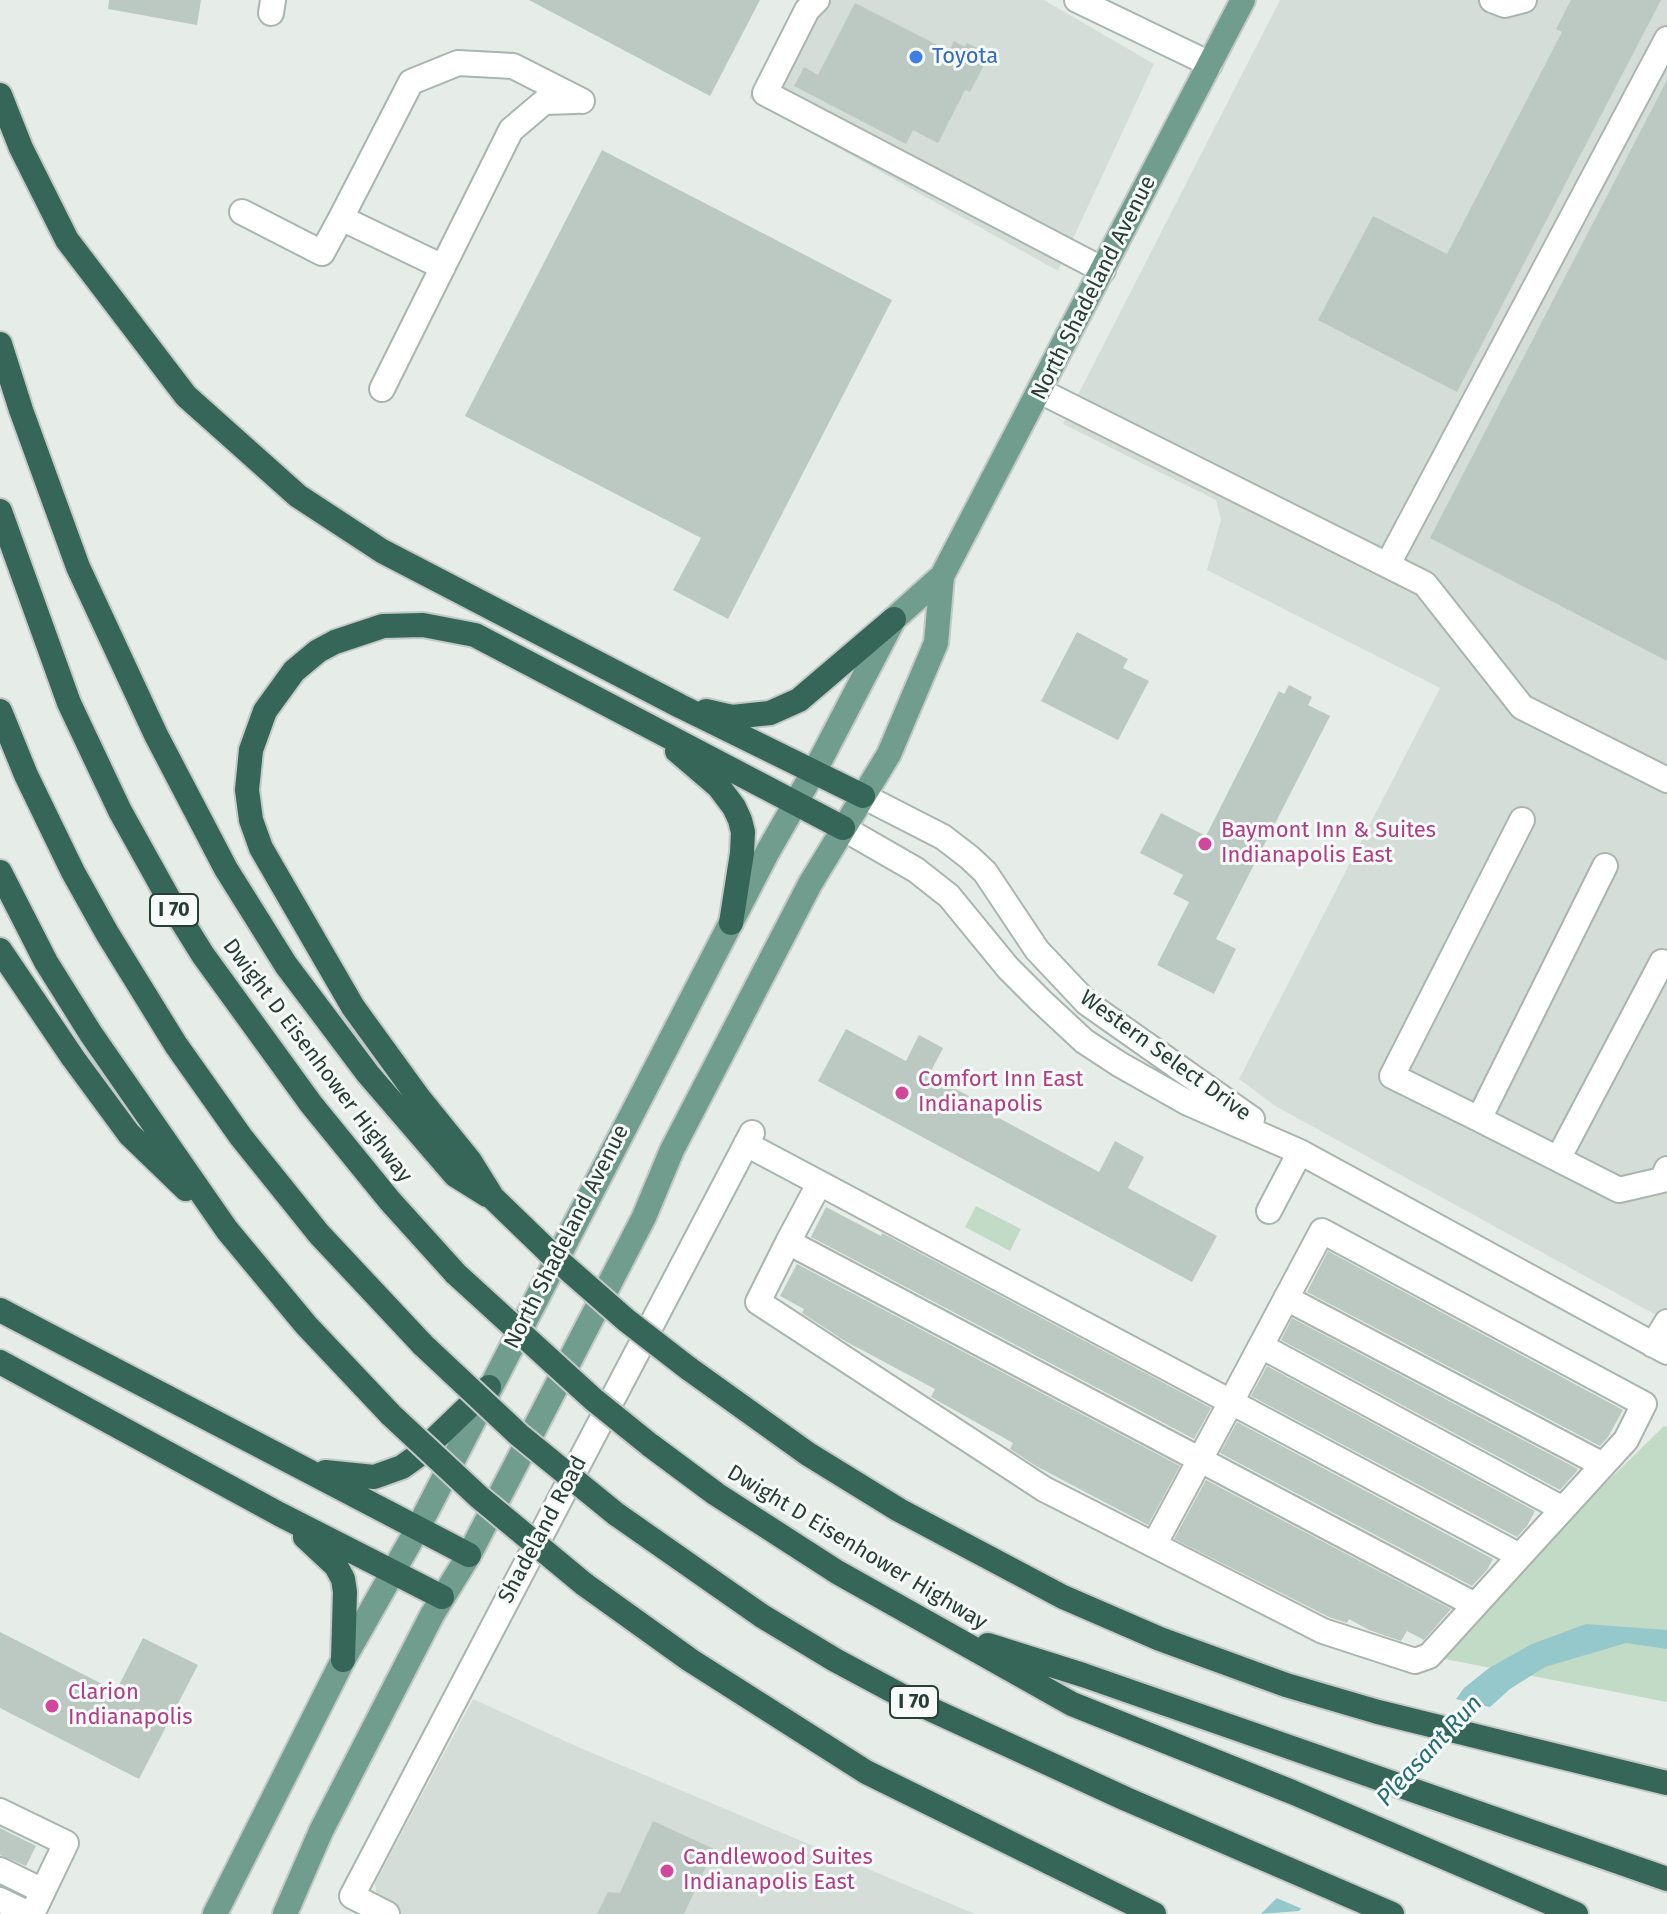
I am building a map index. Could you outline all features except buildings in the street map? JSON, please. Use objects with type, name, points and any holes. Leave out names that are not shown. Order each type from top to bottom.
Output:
[{"type":"highway","points":[[0,95],[21,148],[67,240],[186,396],[298,496],[382,551],[680,706],[863,796]]},
{"type":"highway","points":[[0,344],[78,567],[156,735],[226,869],[286,965],[368,1074],[455,1175],[493,1198],[616,1311],[772,1430],[853,1484],[1063,1597],[1208,1658],[1286,1685],[1378,1712],[1667,1783]]},
{"type":"highway","name":"Dwight D Eisenhower Highway","points":[[0,511],[69,703],[120,811],[175,910],[229,991],[311,1104],[390,1201],[456,1274],[593,1399],[650,1445],[760,1524],[881,1598],[1072,1704],[1292,1792],[1576,1914]]},
{"type":"highway","points":[[680,706],[732,717],[770,713],[799,700],[894,619]]},
{"type":"highway","points":[[493,1198],[470,1161],[419,1098],[353,1007],[265,857],[251,820],[248,770],[257,731],[281,686],[318,651],[373,628],[403,624],[475,635],[843,828]]},
{"type":"highway","name":"I 70","points":[[0,711],[26,775],[73,872],[107,933],[176,1045],[241,1137],[353,1274],[519,1435],[616,1514],[762,1616],[870,1680],[978,1732],[1384,1911]]},
{"type":"highway","points":[[649,725],[719,787],[740,820],[742,853],[731,923]]},
{"type":"highway","points":[[0,872],[46,962],[99,1047],[227,1230],[306,1325],[391,1415],[487,1504],[584,1584],[690,1660],[866,1772],[1154,1914]]},
{"type":"highway","points":[[0,950],[129,1134],[227,1230]]},
{"type":"highway","points":[[0,1310],[469,1555]]},
{"type":"highway","points":[[0,1362],[279,1514],[442,1597]]},
{"type":"highway","points":[[310,1470],[374,1477],[402,1467],[489,1387]]},
{"type":"highway","points":[[279,1514],[336,1566],[343,1579],[343,1660]]},
{"type":"highway","points":[[939,1630],[1083,1675],[1667,1879]]},
{"type":"highway","points":[[1564,1756],[1667,1770]]},
{"type":"main road","name":"North Shadeland Avenue","points":[[215,1914],[343,1660],[418,1528],[731,923],[894,619],[942,576],[1243,0]]},
{"type":"main road","name":"North Shadeland Avenue","points":[[285,1914],[321,1831],[442,1597],[469,1555],[644,1217],[672,1150],[810,884],[889,754],[936,643],[942,576]]},
{"type":"street","points":[[817,0],[807,10],[765,93],[1103,270]]},
{"type":"street","points":[[1077,0],[1210,64]]},
{"type":"street","points":[[1492,0],[1505,5],[1524,0]]},
{"type":"street","points":[[1388,564],[1667,39]]},
{"type":"street","points":[[242,212],[322,253],[411,82],[458,63],[513,66],[582,101],[544,102],[511,130],[382,389]]},
{"type":"street","points":[[341,218],[443,267]]},
{"type":"street","points":[[1040,391],[1425,584],[1522,707],[1667,780]]},
{"type":"street","name":"Western Select Drive","points":[[863,796],[903,814],[963,852],[985,872],[1037,950],[1087,1003],[1300,1152]]},
{"type":"street","points":[[1522,820],[1392,1076],[1619,1190],[1665,1175]]},
{"type":"street","name":"Western Select Drive","points":[[843,828],[916,870],[949,896],[1008,968],[1084,1041],[1188,1103],[1300,1152],[1660,1349]]},
{"type":"street","points":[[1479,1119],[1605,866]]},
{"type":"street","points":[[1558,1159],[1662,962]]},
{"type":"street","name":"Shadeland Road","points":[[387,1914],[348,1905],[750,1137],[819,1184]]},
{"type":"street","points":[[1269,1211],[1300,1152]]},
{"type":"street","points":[[1154,1545],[1200,1459],[1231,1402],[1261,1346],[1322,1231],[1644,1404],[1626,1440],[1429,1656],[1415,1661],[1323,1631],[1154,1545],[1044,1489],[758,1302],[819,1184],[1231,1402],[1520,1556]]},
{"type":"street","points":[[788,1242],[1475,1605]]},
{"type":"street","points":[[1286,1298],[1603,1465]]},
{"type":"street","points":[[1660,1349],[1667,1322]]},
{"type":"street","points":[[1261,1346],[1563,1509]]},
{"type":"street","points":[[0,1811],[66,1843],[30,1914],[0,1900]]},
{"type":"street","points":[[0,1870],[43,1891]]},
{"type":"shaded area","points":[[801,0],[1044,0],[1154,64],[1058,271],[749,98]]},
{"type":"shaded area","points":[[1280,0],[1667,0],[1667,1321],[1277,1107],[1239,1079],[1440,688],[1207,570],[1221,520],[1216,500],[1063,424]]},
{"type":"shaded area","points":[[473,1699],[578,1747],[975,1914],[379,1914],[375,1883]]},
{"type":"green space","points":[[976,1206],[1021,1229],[1010,1251],[965,1227]]},
{"type":"green space","points":[[1664,1426],[1667,1427],[1667,1702],[1429,1656]]},
{"type":"water","name":"Pleasant Run","points":[[1586,1624],[1667,1630],[1667,1649],[1626,1643],[1545,1667],[1510,1689],[1437,1755],[1299,1911],[1261,1914],[1411,1761],[1464,1688],[1489,1668],[1532,1644]]},
{"type":"pier","points":[[1451,1698],[1494,1708],[1446,1753],[1416,1745]]},
{"type":"pier","points":[[1408,1759],[1433,1768],[1305,1910],[1274,1897]]},
{"type":"place","name":"Toyota","points":[[916,57]]},
{"type":"place","name":"Baymont Inn & Suites Indianapolis East","points":[[1205,844]]},
{"type":"place","name":"Comfort Inn East Indianapolis","points":[[902,1093]]},
{"type":"place","name":"Clarion Indianapolis","points":[[52,1706]]},
{"type":"place","name":"Candlewood Suites Indianapolis East","points":[[667,1871]]}]
